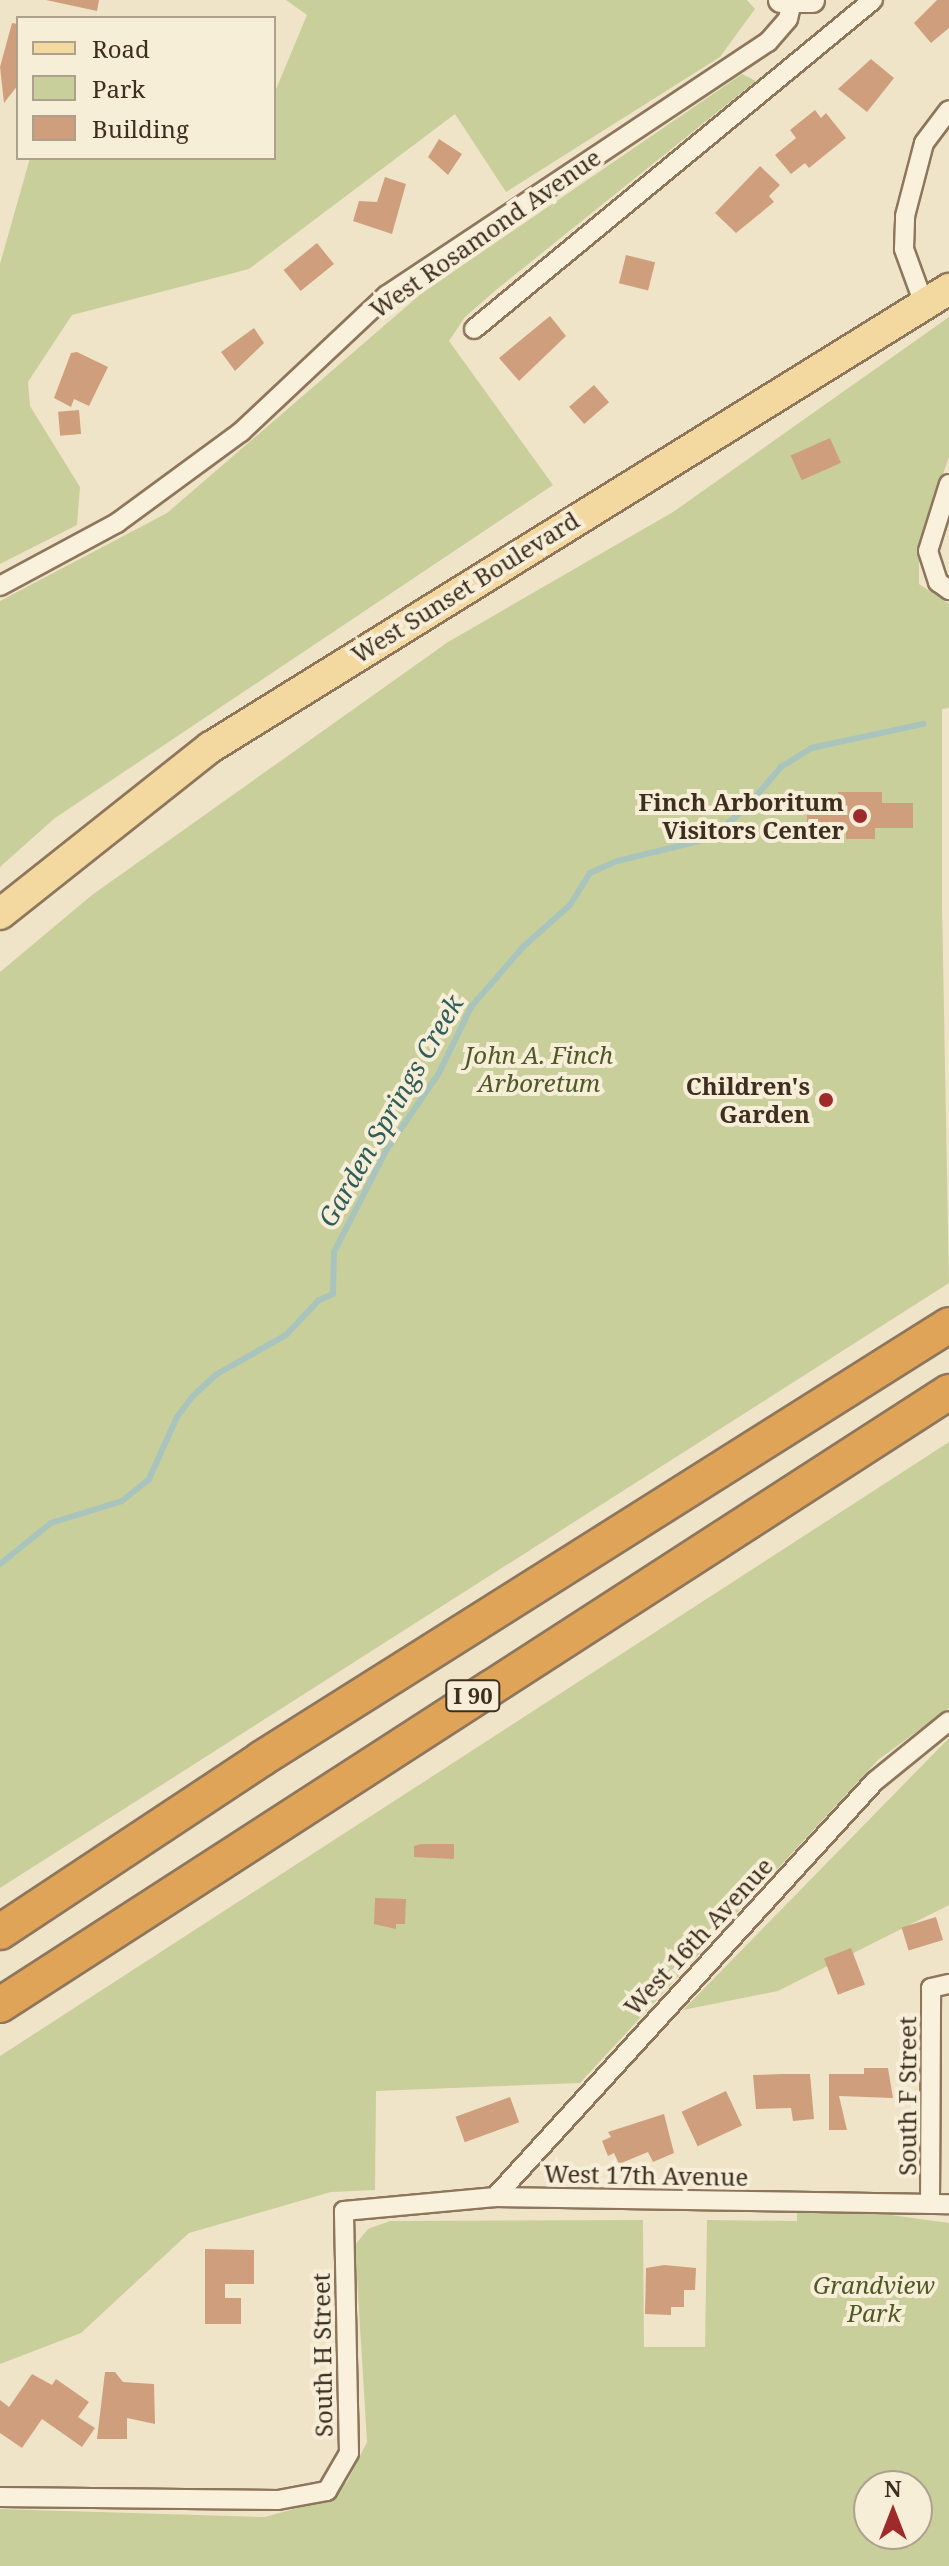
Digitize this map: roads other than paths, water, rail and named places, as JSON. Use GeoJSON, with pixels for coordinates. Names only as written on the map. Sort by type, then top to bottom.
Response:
{"type":"FeatureCollection","features":[{"type":"Feature","properties":{"kind":"highway","name":"I 90"},"geometry":{"type":"LineString","coordinates":[[0,1932],[261,1759],[949,1325]]}},
{"type":"Feature","properties":{"kind":"highway","name":"I 90"},"geometry":{"type":"LineString","coordinates":[[0,2005],[949,1392]]}},
{"type":"Feature","properties":{"kind":"main road","name":"West Sunset Boulevard"},"geometry":{"type":"LineString","coordinates":[[0,914],[211,747],[937,296]]}},
{"type":"Feature","properties":{"kind":"street"},"geometry":{"type":"LineString","coordinates":[[474,329],[873,0]]}},
{"type":"Feature","properties":{"kind":"street","name":"West Rosamond Avenue"},"geometry":{"type":"LineString","coordinates":[[0,586],[117,523],[241,432],[387,295],[768,42],[788,19],[795,1]]}},
{"type":"Feature","properties":{"kind":"street"},"geometry":{"type":"LineString","coordinates":[[937,296],[904,249],[905,216],[924,143],[949,110]]}},
{"type":"Feature","properties":{"kind":"street"},"geometry":{"type":"LineString","coordinates":[[949,484],[928,551],[938,582],[949,590]]}},
{"type":"Feature","properties":{"kind":"street","name":"West 16th Avenue"},"geometry":{"type":"LineString","coordinates":[[495,2197],[875,1781],[949,1721]]}},
{"type":"Feature","properties":{"kind":"street","name":"South F Street"},"geometry":{"type":"LineString","coordinates":[[940,1986],[940,2204]]}},
{"type":"Feature","properties":{"kind":"street","name":"West 17th Avenue"},"geometry":{"type":"LineString","coordinates":[[344,2211],[495,2197],[940,2204]]}},
{"type":"Feature","properties":{"kind":"street","name":"South H Street"},"geometry":{"type":"LineString","coordinates":[[0,2497],[278,2500],[327,2491],[349,2453],[344,2211]]}},
{"type":"Feature","properties":{"kind":"waterway","name":"Garden Springs Creek"},"geometry":{"type":"LineString","coordinates":[[0,1564],[51,1523],[122,1501],[149,1479],[177,1417],[192,1397],[217,1374],[286,1335],[319,1300],[333,1294],[334,1252],[387,1149],[439,1073],[471,1007],[523,947],[570,905],[590,873],[617,861],[708,839],[744,810],[781,767],[811,748],[923,724]]}},
{"type":"Feature","properties":{"kind":"place","name":"Finch Arboritum Visitors Center"},"geometry":{"type":"Point","coordinates":[860,816]}},
{"type":"Feature","properties":{"kind":"place","name":"Children's Garden"},"geometry":{"type":"Point","coordinates":[826,1100]}},
{"type":"Feature","properties":{"kind":"park label","name":"John A. Finch Arboretum"},"geometry":{"type":"Point","coordinates":[539,1069]}},
{"type":"Feature","properties":{"kind":"park label","name":"Grandview Park"},"geometry":{"type":"Point","coordinates":[874,2299]}}]}
